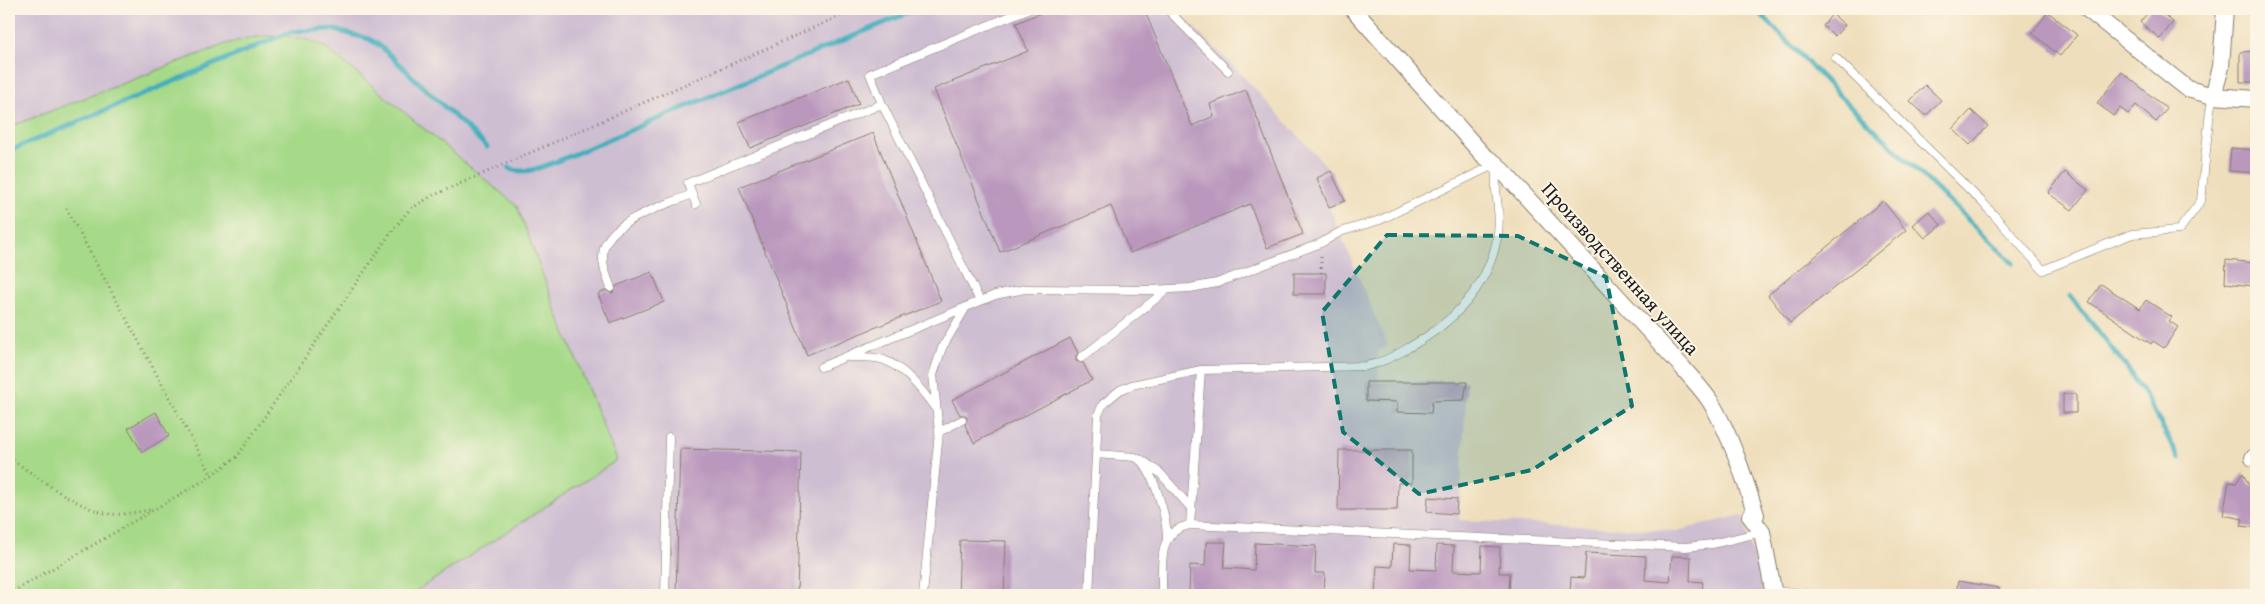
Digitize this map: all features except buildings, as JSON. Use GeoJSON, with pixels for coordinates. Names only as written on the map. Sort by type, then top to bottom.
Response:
{"type":"FeatureCollection","features":[{"type":"Feature","properties":{"kind":"street","name":"Производственная улица"},"geometry":{"type":"LineString","coordinates":[[1353,9],[1484,156],[1496,164],[1677,360],[1710,401],[1730,442],[1745,480],[1756,515],[1750,516],[1762,532],[1774,593]]}},
{"type":"Feature","properties":{"kind":"street"},"geometry":{"type":"LineString","coordinates":[[2087,9],[2188,89],[2214,96],[2256,99]]}},
{"type":"Feature","properties":{"kind":"street"},"geometry":{"type":"LineString","coordinates":[[2214,96],[2221,68],[2225,9]]}},
{"type":"Feature","properties":{"kind":"lane"},"geometry":{"type":"LineString","coordinates":[[980,301],[882,104],[870,74],[1028,9]]}},
{"type":"Feature","properties":{"kind":"lane"},"geometry":{"type":"LineString","coordinates":[[1167,9],[1228,71]]}},
{"type":"Feature","properties":{"kind":"lane"},"geometry":{"type":"LineString","coordinates":[[1836,58],[1984,204],[2043,270],[2132,234],[2179,230],[2201,201],[2210,110],[2214,96]]}},
{"type":"Feature","properties":{"kind":"lane"},"geometry":{"type":"LineString","coordinates":[[696,204],[688,183],[882,104]]}},
{"type":"Feature","properties":{"kind":"lane"},"geometry":{"type":"LineString","coordinates":[[821,368],[845,356],[1002,293],[1025,289],[1168,289],[1203,286],[1229,280],[1321,243],[1340,232],[1380,220],[1496,164],[1496,198],[1500,213],[1494,252],[1485,274],[1472,297],[1455,315],[1437,330],[1402,352],[1376,364],[1366,366],[1201,370],[1132,385],[1115,393],[1106,400],[1099,411],[1089,595]]}},
{"type":"Feature","properties":{"kind":"lane"},"geometry":{"type":"LineString","coordinates":[[611,288],[604,266],[603,254],[606,242],[613,232],[635,218],[692,194]]}},
{"type":"Feature","properties":{"kind":"lane"},"geometry":{"type":"LineString","coordinates":[[1080,358],[1168,289]]}},
{"type":"Feature","properties":{"kind":"lane"},"geometry":{"type":"LineString","coordinates":[[923,595],[939,432],[934,375],[937,361],[958,317],[966,307]]}},
{"type":"Feature","properties":{"kind":"lane"},"geometry":{"type":"LineString","coordinates":[[845,356],[871,357],[892,364],[917,386],[936,410]]}},
{"type":"Feature","properties":{"kind":"lane"},"geometry":{"type":"LineString","coordinates":[[1190,525],[1201,370]]}},
{"type":"Feature","properties":{"kind":"lane"},"geometry":{"type":"LineString","coordinates":[[939,432],[962,420]]}},
{"type":"Feature","properties":{"kind":"lane"},"geometry":{"type":"LineString","coordinates":[[665,595],[669,437]]}},
{"type":"Feature","properties":{"kind":"lane"},"geometry":{"type":"LineString","coordinates":[[1096,454],[1138,458],[1156,469],[1192,509]]}},
{"type":"Feature","properties":{"kind":"lane"},"geometry":{"type":"LineString","coordinates":[[1138,458],[1149,474],[1166,522],[1167,539],[1163,551],[1162,595]]}},
{"type":"Feature","properties":{"kind":"lane"},"geometry":{"type":"LineString","coordinates":[[1167,539],[1175,530],[1190,525],[1686,547],[1712,544],[1762,532]]}},
{"type":"Feature","properties":{"kind":"lane"},"geometry":{"type":"LineString","coordinates":[[1774,593],[1816,595]]}},
{"type":"Feature","properties":{"kind":"path"},"geometry":{"type":"LineString","coordinates":[[9,594],[212,476],[227,465],[243,449],[390,234],[415,206],[430,197],[856,9]]}},
{"type":"Feature","properties":{"kind":"path"},"geometry":{"type":"LineString","coordinates":[[66,208],[212,476]]}},
{"type":"Feature","properties":{"kind":"path"},"geometry":{"type":"LineString","coordinates":[[1321,243],[1321,273]]}},
{"type":"Feature","properties":{"kind":"path"},"geometry":{"type":"LineString","coordinates":[[9,458],[74,499],[100,511],[120,514],[153,510]]}},
{"type":"Feature","properties":{"kind":"highlighted area"},"geometry":{"type":"Polygon","coordinates":[[[1387,235],[1518,236],[1606,277],[1632,406],[1532,470],[1419,494],[1343,432],[1322,312],[1387,235]]]}},
{"type":"Feature","properties":{"kind":"shaded area"},"geometry":{"type":"Polygon","coordinates":[[[9,9],[1175,9],[1244,77],[1331,171],[1317,179],[1388,346],[1378,351],[1379,382],[1467,381],[1459,520],[1677,531],[1742,515],[1764,595],[410,595],[617,460],[554,305],[517,206],[328,49],[313,41],[248,38],[226,44],[9,127],[9,9]]]}},
{"type":"Feature","properties":{"kind":"green space"},"geometry":{"type":"Polygon","coordinates":[[[267,36],[299,38],[328,49],[517,206],[554,305],[617,460],[410,595],[9,595],[9,127],[226,44],[248,38],[267,36]]]}},
{"type":"Feature","properties":{"kind":"waterway"},"geometry":{"type":"LineString","coordinates":[[509,168],[522,171],[537,169],[917,9]]}},
{"type":"Feature","properties":{"kind":"waterway"},"geometry":{"type":"LineString","coordinates":[[1756,9],[1838,94],[2013,263]]}},
{"type":"Feature","properties":{"kind":"waterway"},"geometry":{"type":"LineString","coordinates":[[9,151],[290,32],[331,29],[369,39],[379,45],[487,147]]}},
{"type":"Feature","properties":{"kind":"waterway"},"geometry":{"type":"LineString","coordinates":[[2070,296],[2125,365],[2148,400],[2179,458]]}}]}
